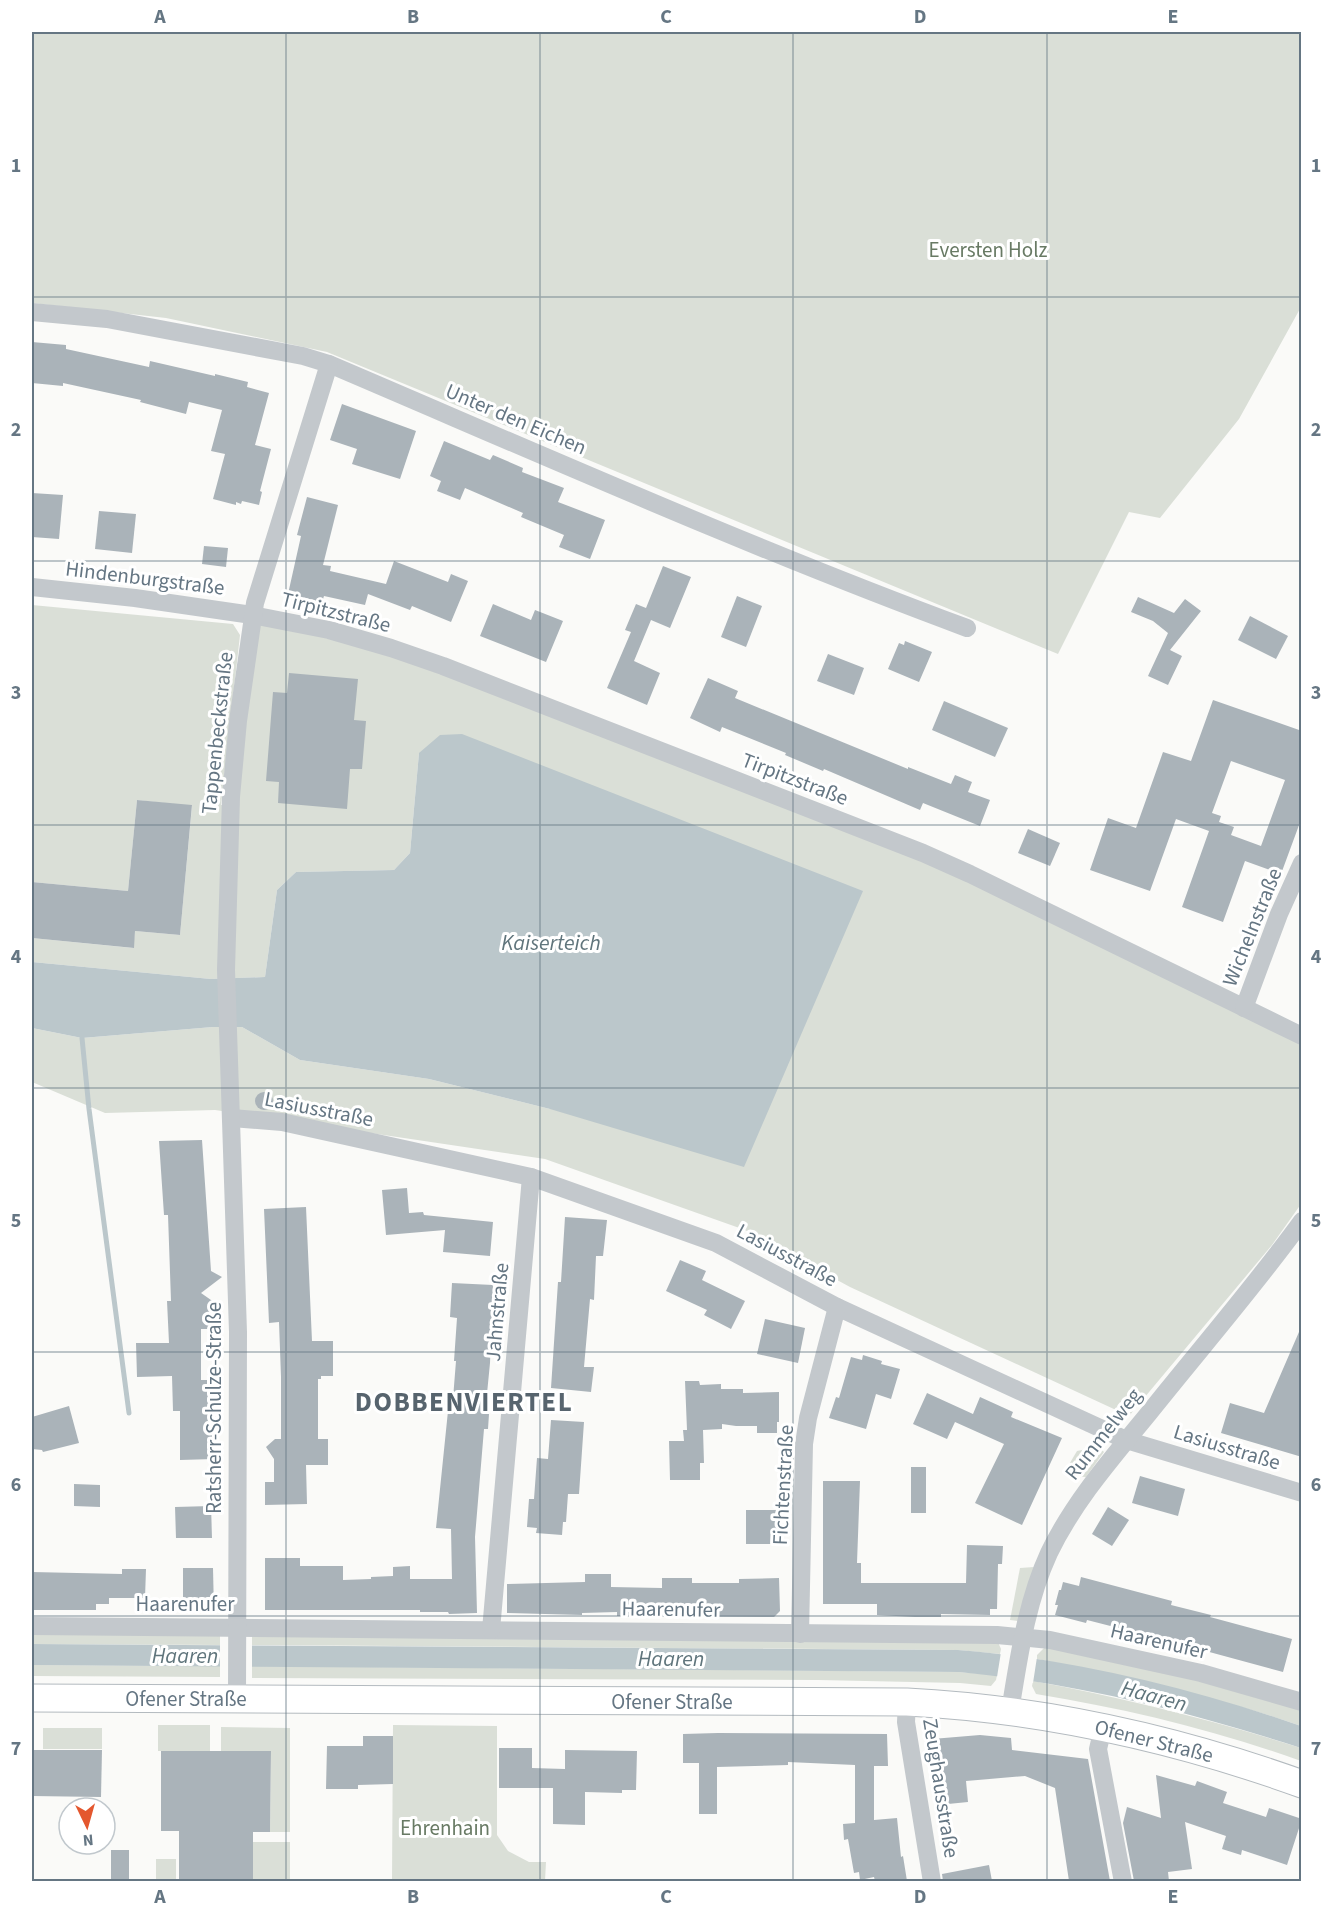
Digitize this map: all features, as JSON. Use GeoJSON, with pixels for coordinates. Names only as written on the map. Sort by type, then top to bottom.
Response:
{"type":"FeatureCollection","features":[{"type":"Feature","properties":{"kind":"main road","name":"Ofener Straße"},"geometry":{"type":"LineString","coordinates":[[32,1698],[907,1702],[1010,1711],[1103,1728],[1200,1751],[1302,1784]]}},
{"type":"Feature","properties":{"kind":"street","name":"Unter den Eichen"},"geometry":{"type":"LineString","coordinates":[[32,312],[107,319],[303,356],[329,364],[731,535],[967,628]]}},
{"type":"Feature","properties":{"kind":"street","name":"Tappenbeckstraße"},"geometry":{"type":"LineString","coordinates":[[232,1118],[226,970],[231,797],[238,721],[252,615],[329,364]]}},
{"type":"Feature","properties":{"kind":"street","name":"Hindenburgstraße"},"geometry":{"type":"LineString","coordinates":[[32,588],[135,598],[252,615]]}},
{"type":"Feature","properties":{"kind":"street","name":"Tirpitzstraße"},"geometry":{"type":"LineString","coordinates":[[252,615],[329,630],[443,666],[923,853],[1302,1036]]}},
{"type":"Feature","properties":{"kind":"street","name":"Wichelnstraße"},"geometry":{"type":"LineString","coordinates":[[1244,1008],[1279,914],[1302,863]]}},
{"type":"Feature","properties":{"kind":"street","name":"Lasiusstraße"},"geometry":{"type":"LineString","coordinates":[[232,1118],[282,1122],[531,1177],[716,1243],[837,1307],[1126,1440],[1302,1493]]}},
{"type":"Feature","properties":{"kind":"street","name":"Ratsherr-Schulze-Straße"},"geometry":{"type":"LineString","coordinates":[[232,1118],[238,1332],[237,1699]]}},
{"type":"Feature","properties":{"kind":"street","name":"Jahnstraße"},"geometry":{"type":"LineString","coordinates":[[491,1630],[531,1177]]}},
{"type":"Feature","properties":{"kind":"street","name":"Rummelweg"},"geometry":{"type":"LineString","coordinates":[[1010,1711],[1021,1646],[1036,1589],[1053,1546],[1080,1501],[1126,1440],[1275,1258],[1302,1221]]}},
{"type":"Feature","properties":{"kind":"street","name":"Fichtenstraße"},"geometry":{"type":"LineString","coordinates":[[800,1634],[804,1444],[808,1418],[837,1307]]}},
{"type":"Feature","properties":{"kind":"street","name":"Haarenufer"},"geometry":{"type":"LineString","coordinates":[[32,1626],[236,1635],[491,1630],[996,1635],[1021,1646],[1059,1642],[1201,1673],[1302,1702]]}},
{"type":"Feature","properties":{"kind":"street","name":"Zeughausstraße"},"geometry":{"type":"LineString","coordinates":[[907,1702],[906,1722],[932,1881]]}},
{"type":"Feature","properties":{"kind":"street"},"geometry":{"type":"LineString","coordinates":[[1103,1728],[1098,1749],[1123,1881]]}},
{"type":"Feature","properties":{"kind":"green space","name":"Eversten Holz"},"geometry":{"type":"Polygon","coordinates":[[[32,32],[1301,32],[1301,307],[1239,419],[1160,518],[1129,512],[1058,654],[327,352],[166,318],[32,303],[32,32]]]}},
{"type":"Feature","properties":{"kind":"green space"},"geometry":{"type":"Polygon","coordinates":[[[32,605],[233,624],[240,635],[221,805],[230,805],[252,615],[329,630],[923,853],[1301,1043],[1301,1204],[1272,1245],[1129,1416],[850,1287],[745,1230],[545,1159],[215,1110],[105,1113],[32,1082],[32,1028],[82,1038],[213,1027],[242,1027],[300,1060],[429,1079],[550,1109],[419,753],[410,853],[394,870],[296,872],[277,890],[265,977],[211,979],[32,962],[32,938],[133,948],[135,931],[180,935],[192,806],[137,800],[128,891],[32,882],[32,605]]]}},
{"type":"Feature","properties":{"kind":"green space"},"geometry":{"type":"Polygon","coordinates":[[[1091,1448],[1101,1449],[1104,1452],[1086,1477],[1069,1476],[1064,1473],[1077,1451],[1091,1448]]]}},
{"type":"Feature","properties":{"kind":"green space"},"geometry":{"type":"Polygon","coordinates":[[[1034,1567],[1018,1621],[1010,1620],[1020,1568],[1034,1567]]]}},
{"type":"Feature","properties":{"kind":"green space"},"geometry":{"type":"Polygon","coordinates":[[[32,1631],[220,1633],[220,1645],[32,1644],[32,1631]]]}},
{"type":"Feature","properties":{"kind":"green space"},"geometry":{"type":"Polygon","coordinates":[[[252,1633],[997,1640],[1001,1649],[1000,1654],[958,1650],[252,1645],[252,1633]]]}},
{"type":"Feature","properties":{"kind":"green space"},"geometry":{"type":"Polygon","coordinates":[[[1047,1645],[1175,1673],[1301,1709],[1301,1726],[1203,1696],[1037,1659],[1037,1655],[1047,1645]]]}},
{"type":"Feature","properties":{"kind":"green space"},"geometry":{"type":"Polygon","coordinates":[[[32,1665],[220,1666],[220,1677],[32,1676],[32,1665]]]}},
{"type":"Feature","properties":{"kind":"green space"},"geometry":{"type":"Polygon","coordinates":[[[252,1666],[959,1672],[997,1675],[991,1686],[960,1683],[818,1680],[252,1678],[252,1666]]]}},
{"type":"Feature","properties":{"kind":"green space"},"geometry":{"type":"Polygon","coordinates":[[[1033,1681],[1168,1710],[1235,1728],[1301,1748],[1301,1761],[1170,1722],[1104,1706],[1036,1694],[1032,1686],[1033,1681]]]}},
{"type":"Feature","properties":{"kind":"green space"},"geometry":{"type":"Polygon","coordinates":[[[158,1725],[210,1725],[210,1751],[158,1751],[158,1725]]]}},
{"type":"Feature","properties":{"kind":"green space","name":"Ehrenhain"},"geometry":{"type":"Polygon","coordinates":[[[393,1725],[497,1726],[497,1835],[508,1851],[529,1862],[546,1862],[545,1881],[392,1882],[393,1725]]]}},
{"type":"Feature","properties":{"kind":"green space"},"geometry":{"type":"Polygon","coordinates":[[[221,1727],[290,1728],[290,1832],[270,1832],[271,1752],[221,1751],[221,1727]]]}},
{"type":"Feature","properties":{"kind":"green space"},"geometry":{"type":"Polygon","coordinates":[[[43,1728],[102,1728],[102,1749],[43,1749],[43,1728]]]}},
{"type":"Feature","properties":{"kind":"green space"},"geometry":{"type":"Polygon","coordinates":[[[253,1842],[290,1842],[290,1881],[253,1882],[253,1842]]]}},
{"type":"Feature","properties":{"kind":"green space"},"geometry":{"type":"Polygon","coordinates":[[[156,1859],[176,1859],[176,1881],[156,1881],[156,1859]]]}},
{"type":"Feature","properties":{"kind":"water","name":"Kaiserteich"},"geometry":{"type":"Polygon","coordinates":[[[462,734],[863,891],[744,1167],[550,1109],[429,1079],[300,1060],[242,1027],[213,1027],[82,1038],[32,1028],[32,962],[211,979],[265,977],[277,890],[296,872],[394,870],[410,853],[419,753],[440,735],[462,734]]]}},
{"type":"Feature","properties":{"kind":"water","name":"Haaren"},"geometry":{"type":"Polygon","coordinates":[[[32,1644],[958,1650],[1002,1654],[1088,1668],[1217,1699],[1301,1726],[1301,1748],[1217,1722],[1089,1691],[959,1672],[32,1665],[32,1644]]]}},
{"type":"Feature","properties":{"kind":"pier"},"geometry":{"type":"Polygon","coordinates":[[[220,1643],[252,1643],[252,1668],[220,1668],[220,1643]]]}},
{"type":"Feature","properties":{"kind":"pier"},"geometry":{"type":"Polygon","coordinates":[[[1001,1652],[1037,1657],[1033,1683],[997,1677],[1001,1652]]]}},
{"type":"Feature","properties":{"kind":"building"},"geometry":{"type":"Polygon","coordinates":[[[32,342],[66,345],[66,349],[149,367],[150,361],[215,376],[215,374],[248,382],[247,387],[269,393],[255,445],[271,449],[260,491],[262,492],[259,505],[242,501],[241,504],[236,502],[236,505],[213,499],[225,454],[211,451],[222,410],[189,402],[186,414],[140,402],[141,400],[63,383],[63,386],[32,383],[32,342]]]}},
{"type":"Feature","properties":{"kind":"building"},"geometry":{"type":"Polygon","coordinates":[[[342,404],[416,431],[400,479],[352,464],[357,449],[330,440],[342,404]]]}},
{"type":"Feature","properties":{"kind":"building"},"geometry":{"type":"Polygon","coordinates":[[[444,441],[490,460],[493,455],[523,468],[522,472],[564,488],[558,502],[605,520],[590,559],[559,547],[564,535],[521,517],[523,513],[465,488],[460,500],[437,491],[441,481],[430,476],[444,441]]]}},
{"type":"Feature","properties":{"kind":"building"},"geometry":{"type":"Polygon","coordinates":[[[32,493],[63,495],[59,539],[32,537],[32,493]]]}},
{"type":"Feature","properties":{"kind":"building"},"geometry":{"type":"Polygon","coordinates":[[[307,497],[338,505],[323,565],[331,566],[330,571],[386,584],[394,561],[448,582],[451,574],[468,581],[451,622],[412,606],[410,610],[368,594],[365,605],[324,596],[322,602],[288,594],[301,536],[297,535],[307,497]]]}},
{"type":"Feature","properties":{"kind":"building"},"geometry":{"type":"Polygon","coordinates":[[[99,511],[136,514],[132,553],[95,549],[99,511]]]}},
{"type":"Feature","properties":{"kind":"building"},"geometry":{"type":"Polygon","coordinates":[[[204,546],[228,548],[226,567],[202,564],[204,546]]]}},
{"type":"Feature","properties":{"kind":"building"},"geometry":{"type":"Polygon","coordinates":[[[663,566],[691,577],[670,628],[651,620],[634,661],[660,673],[647,705],[607,688],[631,632],[625,630],[636,604],[646,608],[663,566]]]}},
{"type":"Feature","properties":{"kind":"building"},"geometry":{"type":"Polygon","coordinates":[[[737,596],[762,606],[746,647],[721,637],[737,596]]]}},
{"type":"Feature","properties":{"kind":"building"},"geometry":{"type":"Polygon","coordinates":[[[1138,597],[1174,613],[1185,599],[1201,611],[1170,650],[1182,656],[1168,685],[1148,676],[1168,633],[1153,621],[1131,612],[1138,597]]]}},
{"type":"Feature","properties":{"kind":"building"},"geometry":{"type":"Polygon","coordinates":[[[493,604],[531,620],[535,610],[563,621],[546,662],[480,636],[493,604]]]}},
{"type":"Feature","properties":{"kind":"building"},"geometry":{"type":"Polygon","coordinates":[[[1250,616],[1288,636],[1276,659],[1238,640],[1250,616]]]}},
{"type":"Feature","properties":{"kind":"building"},"geometry":{"type":"Polygon","coordinates":[[[905,641],[932,652],[919,682],[888,669],[899,643],[904,645],[905,641]]]}},
{"type":"Feature","properties":{"kind":"building"},"geometry":{"type":"Polygon","coordinates":[[[828,654],[864,668],[854,695],[817,681],[828,654]]]}},
{"type":"Feature","properties":{"kind":"building"},"geometry":{"type":"Polygon","coordinates":[[[289,673],[358,679],[354,720],[366,721],[362,769],[350,769],[347,809],[278,803],[279,782],[266,781],[273,692],[287,693],[289,673]]]}},
{"type":"Feature","properties":{"kind":"building"},"geometry":{"type":"Polygon","coordinates":[[[708,678],[738,691],[735,698],[908,769],[908,767],[951,784],[955,775],[972,782],[968,792],[990,800],[980,826],[923,803],[920,810],[722,727],[720,732],[690,718],[708,678]]]}},
{"type":"Feature","properties":{"kind":"building"},"geometry":{"type":"Polygon","coordinates":[[[1213,700],[1302,731],[1302,817],[1281,874],[1245,861],[1223,922],[1182,907],[1209,831],[1176,819],[1150,891],[1090,870],[1108,818],[1136,828],[1163,752],[1191,761],[1213,700]],[[1231,761],[1212,813],[1221,816],[1219,822],[1234,827],[1231,835],[1261,846],[1285,780],[1231,761]]]}},
{"type":"Feature","properties":{"kind":"building"},"geometry":{"type":"Polygon","coordinates":[[[944,701],[1008,728],[995,757],[932,730],[944,701]]]}},
{"type":"Feature","properties":{"kind":"building"},"geometry":{"type":"Polygon","coordinates":[[[137,800],[192,805],[180,935],[135,931],[134,948],[32,938],[32,882],[128,891],[137,800]]]}},
{"type":"Feature","properties":{"kind":"building"},"geometry":{"type":"Polygon","coordinates":[[[1028,829],[1060,843],[1050,866],[1018,853],[1028,829]]]}},
{"type":"Feature","properties":{"kind":"building"},"geometry":{"type":"Polygon","coordinates":[[[264,1092],[270,1095],[273,1101],[270,1107],[264,1110],[258,1107],[255,1101],[258,1095],[264,1092]]]}},
{"type":"Feature","properties":{"kind":"building"},"geometry":{"type":"Polygon","coordinates":[[[202,1140],[211,1271],[222,1277],[201,1293],[221,1307],[211,1313],[211,1329],[201,1329],[201,1380],[212,1380],[214,1459],[180,1460],[180,1411],[173,1411],[172,1376],[137,1377],[136,1343],[169,1343],[167,1301],[171,1301],[168,1215],[164,1215],[159,1141],[202,1140]]]}},
{"type":"Feature","properties":{"kind":"building"},"geometry":{"type":"Polygon","coordinates":[[[407,1188],[409,1213],[423,1212],[424,1215],[493,1222],[490,1256],[443,1252],[445,1230],[386,1235],[382,1190],[407,1188]]]}},
{"type":"Feature","properties":{"kind":"building"},"geometry":{"type":"Polygon","coordinates":[[[306,1207],[312,1341],[333,1341],[333,1376],[321,1376],[321,1379],[318,1379],[318,1439],[328,1439],[328,1465],[306,1465],[307,1504],[265,1505],[265,1482],[274,1482],[274,1459],[266,1447],[275,1439],[281,1439],[281,1377],[279,1322],[269,1323],[264,1209],[306,1207]]]}},
{"type":"Feature","properties":{"kind":"building"},"geometry":{"type":"Polygon","coordinates":[[[565,1217],[607,1220],[603,1256],[596,1256],[594,1300],[590,1299],[584,1367],[594,1367],[591,1392],[551,1388],[565,1217]]]}},
{"type":"Feature","properties":{"kind":"building"},"geometry":{"type":"Polygon","coordinates":[[[680,1260],[706,1271],[702,1280],[745,1301],[731,1329],[704,1315],[707,1310],[666,1291],[680,1260]]]}},
{"type":"Feature","properties":{"kind":"building"},"geometry":{"type":"Polygon","coordinates":[[[452,1283],[493,1285],[490,1363],[485,1414],[489,1414],[488,1429],[484,1429],[475,1537],[477,1613],[449,1614],[448,1612],[420,1612],[420,1610],[265,1610],[265,1558],[300,1558],[300,1566],[343,1566],[343,1580],[393,1576],[393,1567],[410,1566],[410,1579],[452,1579],[451,1529],[436,1528],[448,1411],[452,1411],[456,1361],[454,1361],[457,1318],[450,1317],[452,1283]]]}},
{"type":"Feature","properties":{"kind":"building"},"geometry":{"type":"Polygon","coordinates":[[[765,1319],[805,1328],[798,1363],[757,1354],[765,1319]]]}},
{"type":"Feature","properties":{"kind":"building"},"geometry":{"type":"Polygon","coordinates":[[[1302,1325],[1302,1457],[1221,1433],[1230,1403],[1264,1413],[1302,1325]]]}},
{"type":"Feature","properties":{"kind":"building"},"geometry":{"type":"Polygon","coordinates":[[[863,1355],[882,1361],[881,1364],[900,1369],[891,1399],[876,1394],[866,1429],[829,1418],[836,1397],[839,1398],[851,1357],[862,1360],[863,1355]]]}},
{"type":"Feature","properties":{"kind":"building"},"geometry":{"type":"Polygon","coordinates":[[[685,1381],[699,1381],[700,1385],[721,1384],[721,1389],[743,1389],[743,1393],[779,1392],[777,1433],[757,1433],[757,1426],[722,1424],[722,1429],[703,1430],[704,1463],[700,1463],[700,1480],[670,1480],[669,1441],[684,1441],[683,1430],[687,1430],[685,1381]]]}},
{"type":"Feature","properties":{"kind":"building"},"geometry":{"type":"Polygon","coordinates":[[[927,1393],[973,1414],[980,1397],[1013,1412],[1011,1417],[1062,1438],[1022,1525],[975,1503],[1004,1444],[955,1422],[947,1439],[913,1424],[927,1393]]]}},
{"type":"Feature","properties":{"kind":"building"},"geometry":{"type":"Polygon","coordinates":[[[69,1406],[79,1443],[43,1452],[32,1449],[32,1417],[69,1406]]]}},
{"type":"Feature","properties":{"kind":"building"},"geometry":{"type":"Polygon","coordinates":[[[551,1420],[584,1422],[579,1494],[568,1494],[566,1522],[563,1522],[562,1535],[536,1533],[537,1528],[527,1527],[529,1499],[534,1499],[537,1458],[548,1459],[551,1420]]]}},
{"type":"Feature","properties":{"kind":"building"},"geometry":{"type":"Polygon","coordinates":[[[911,1467],[926,1467],[926,1513],[911,1513],[911,1467]]]}},
{"type":"Feature","properties":{"kind":"building"},"geometry":{"type":"Polygon","coordinates":[[[1140,1476],[1185,1489],[1178,1516],[1132,1503],[1140,1476]]]}},
{"type":"Feature","properties":{"kind":"building"},"geometry":{"type":"Polygon","coordinates":[[[823,1481],[860,1481],[857,1563],[861,1563],[861,1583],[966,1583],[967,1545],[1003,1546],[1002,1564],[998,1564],[997,1609],[990,1609],[990,1615],[941,1614],[941,1617],[915,1617],[877,1615],[877,1604],[823,1604],[823,1481]]]}},
{"type":"Feature","properties":{"kind":"building"},"geometry":{"type":"Polygon","coordinates":[[[74,1484],[100,1485],[100,1507],[74,1506],[74,1484]]]}},
{"type":"Feature","properties":{"kind":"building"},"geometry":{"type":"Polygon","coordinates":[[[211,1506],[212,1538],[176,1538],[175,1507],[211,1506]]]}},
{"type":"Feature","properties":{"kind":"building"},"geometry":{"type":"Polygon","coordinates":[[[1108,1507],[1129,1520],[1112,1546],[1092,1534],[1108,1507]]]}},
{"type":"Feature","properties":{"kind":"building"},"geometry":{"type":"Polygon","coordinates":[[[746,1510],[778,1510],[778,1544],[746,1544],[746,1510]]]}},
{"type":"Feature","properties":{"kind":"building"},"geometry":{"type":"Polygon","coordinates":[[[183,1568],[213,1568],[214,1612],[183,1612],[183,1568]]]}},
{"type":"Feature","properties":{"kind":"building"},"geometry":{"type":"Polygon","coordinates":[[[122,1569],[146,1569],[145,1598],[109,1598],[109,1604],[96,1604],[96,1610],[32,1610],[32,1572],[122,1574],[122,1569]]]}},
{"type":"Feature","properties":{"kind":"building"},"geometry":{"type":"Polygon","coordinates":[[[585,1574],[611,1574],[611,1587],[662,1588],[662,1578],[692,1578],[692,1583],[739,1583],[739,1579],[779,1578],[780,1611],[774,1617],[617,1616],[617,1612],[582,1613],[582,1615],[507,1613],[507,1584],[585,1582],[585,1574]]]}},
{"type":"Feature","properties":{"kind":"building"},"geometry":{"type":"Polygon","coordinates":[[[1081,1577],[1172,1601],[1171,1605],[1292,1639],[1283,1672],[1202,1650],[1201,1654],[1176,1648],[1177,1643],[1087,1620],[1086,1623],[1055,1615],[1058,1605],[1055,1605],[1063,1582],[1079,1586],[1081,1577]]]}},
{"type":"Feature","properties":{"kind":"building"},"geometry":{"type":"Polygon","coordinates":[[[683,1734],[887,1734],[888,1766],[874,1766],[874,1820],[897,1818],[901,1857],[903,1856],[907,1881],[875,1881],[874,1877],[860,1880],[859,1872],[854,1873],[848,1839],[844,1840],[843,1824],[855,1823],[855,1765],[788,1762],[788,1765],[717,1767],[717,1814],[699,1814],[699,1763],[683,1763],[683,1734]]]}},
{"type":"Feature","properties":{"kind":"building"},"geometry":{"type":"Polygon","coordinates":[[[980,1735],[1011,1738],[1012,1750],[1088,1759],[1110,1881],[1069,1881],[1055,1788],[1025,1776],[966,1781],[968,1802],[938,1805],[932,1739],[980,1735]]]}},
{"type":"Feature","properties":{"kind":"building"},"geometry":{"type":"Polygon","coordinates":[[[363,1736],[393,1736],[393,1784],[358,1785],[358,1789],[326,1789],[327,1746],[363,1746],[363,1736]]]}},
{"type":"Feature","properties":{"kind":"building"},"geometry":{"type":"Polygon","coordinates":[[[499,1748],[532,1748],[532,1768],[565,1769],[565,1750],[637,1751],[636,1790],[622,1790],[622,1793],[585,1792],[585,1825],[553,1824],[553,1788],[499,1788],[499,1748]]]}},
{"type":"Feature","properties":{"kind":"building"},"geometry":{"type":"Polygon","coordinates":[[[32,1750],[102,1750],[101,1796],[32,1796],[32,1750]]]}},
{"type":"Feature","properties":{"kind":"building"},"geometry":{"type":"Polygon","coordinates":[[[161,1751],[271,1751],[270,1832],[253,1832],[253,1881],[179,1881],[179,1831],[161,1831],[161,1751]]]}},
{"type":"Feature","properties":{"kind":"building"},"geometry":{"type":"Polygon","coordinates":[[[1156,1775],[1195,1786],[1197,1781],[1227,1792],[1223,1803],[1266,1817],[1269,1808],[1302,1819],[1287,1865],[1242,1850],[1241,1855],[1222,1849],[1226,1836],[1185,1822],[1192,1869],[1168,1872],[1169,1881],[1134,1881],[1123,1823],[1127,1807],[1161,1818],[1156,1775]]]}},
{"type":"Feature","properties":{"kind":"building"},"geometry":{"type":"Polygon","coordinates":[[[117,1850],[129,1850],[129,1881],[111,1881],[111,1856],[117,1856],[117,1850]]]}},
{"type":"Feature","properties":{"kind":"building"},"geometry":{"type":"Polygon","coordinates":[[[989,1865],[992,1881],[943,1881],[942,1874],[989,1865]]]}},
{"type":"Feature","properties":{"kind":"waterway"},"geometry":{"type":"LineString","coordinates":[[82,1038],[89,1109],[129,1413]]}},
{"type":"Feature","properties":{"kind":"district","name":"DOBBENVIERTEL"},"geometry":{"type":"Point","coordinates":[464,1402]}}]}
